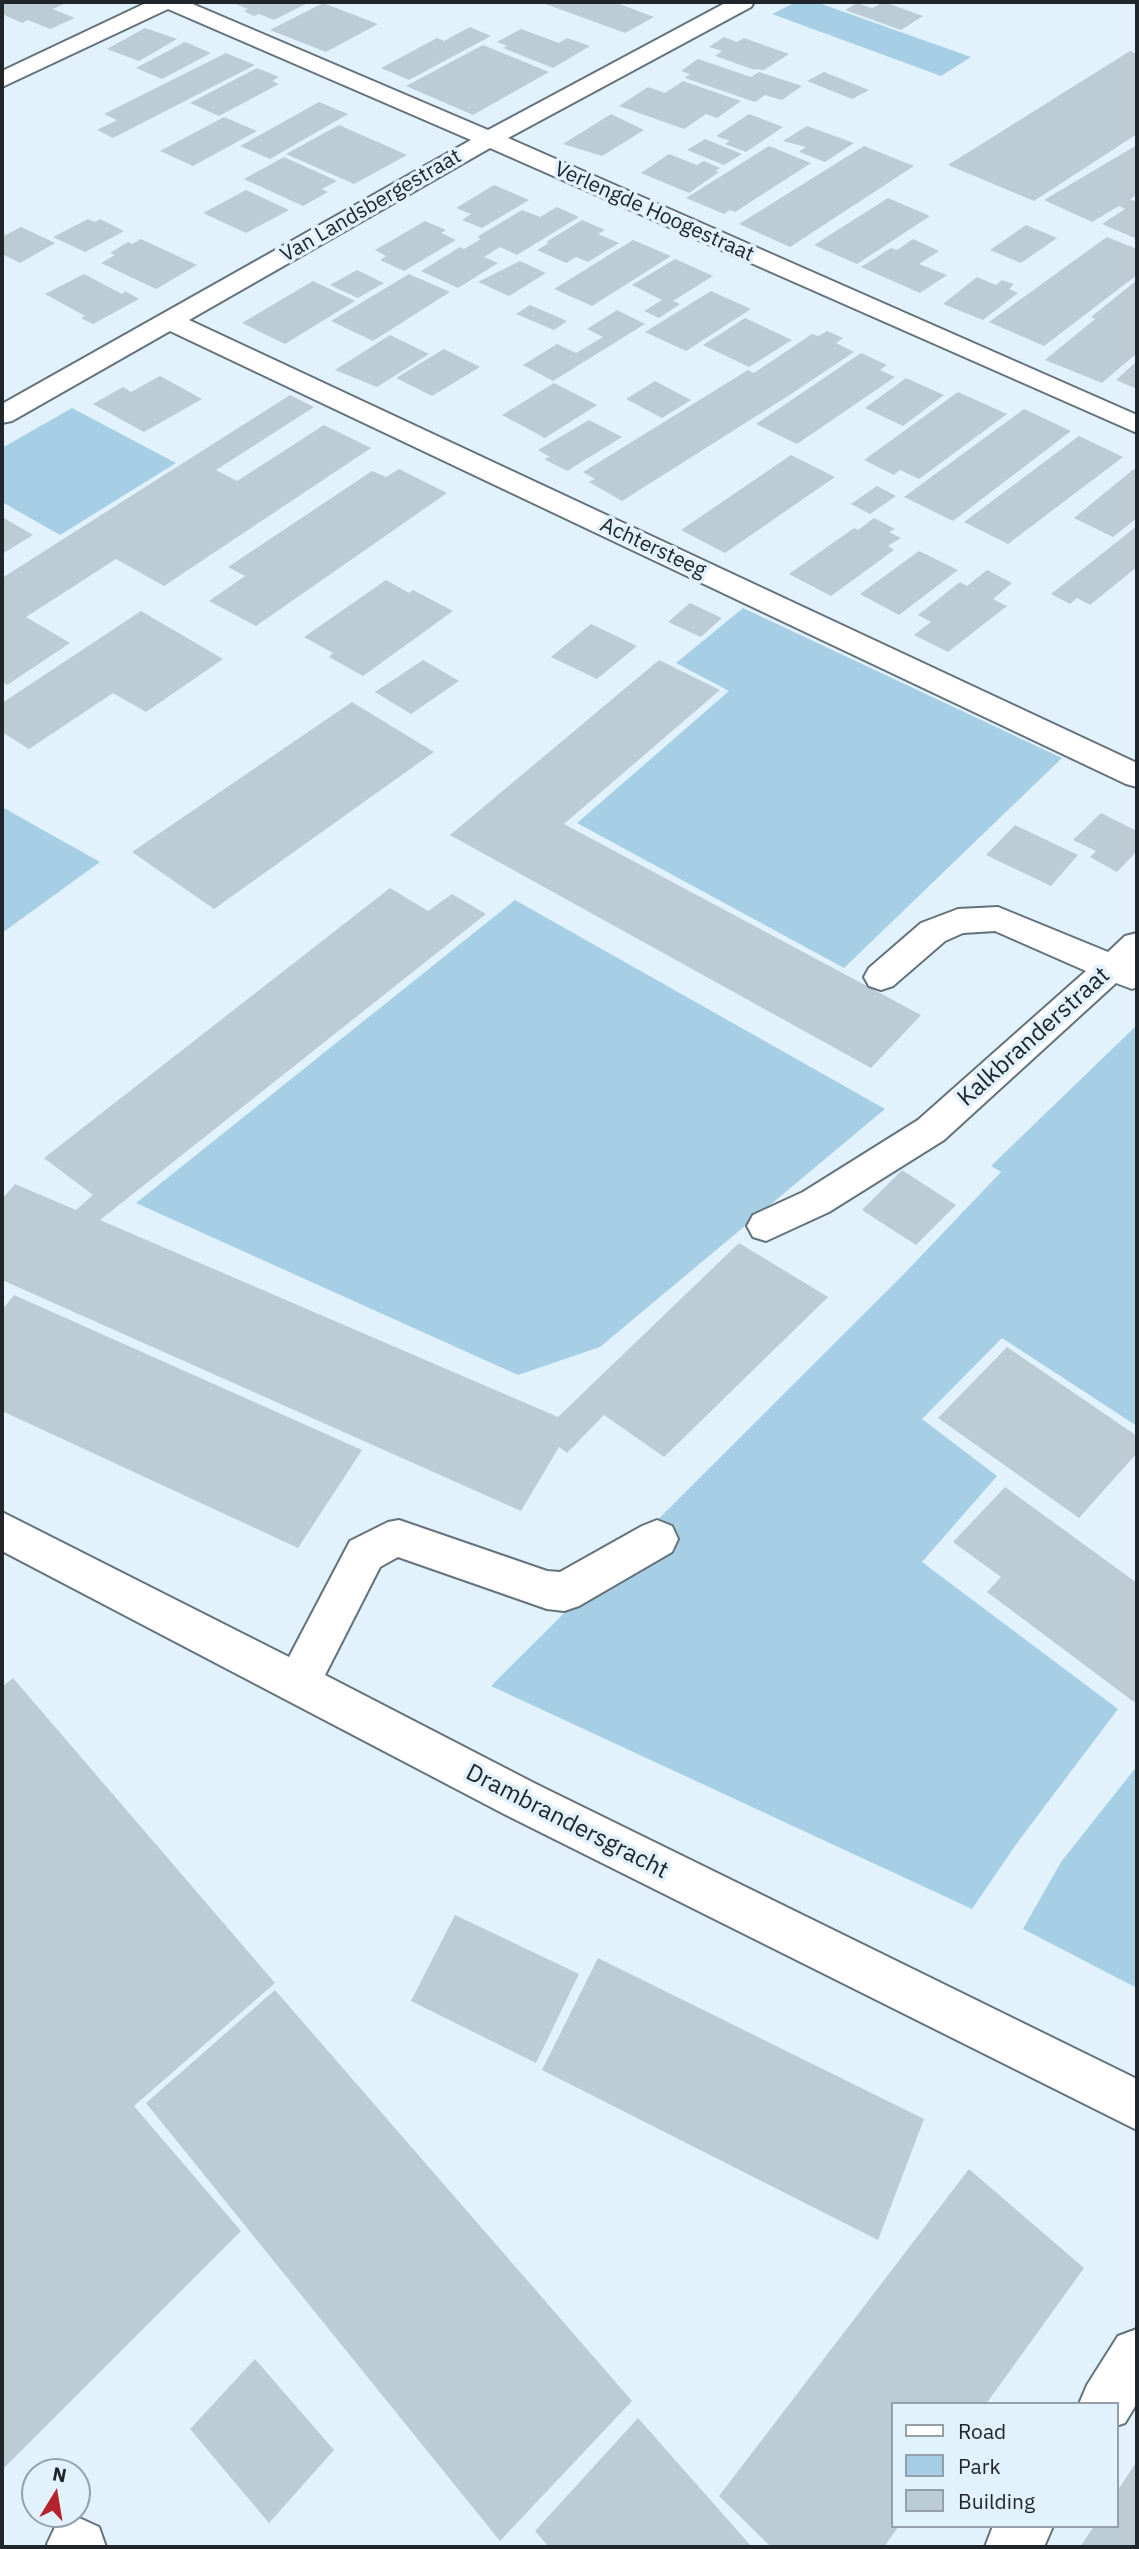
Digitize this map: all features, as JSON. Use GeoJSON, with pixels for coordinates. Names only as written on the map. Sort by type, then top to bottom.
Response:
{"type":"FeatureCollection","features":[{"type":"Feature","properties":{"kind":"street"},"geometry":{"type":"LineString","coordinates":[[2,80],[167,2]]}},
{"type":"Feature","properties":{"kind":"street","name":"Verlengde Hoogestraat"},"geometry":{"type":"LineString","coordinates":[[167,2],[489,139],[1137,425]]}},
{"type":"Feature","properties":{"kind":"street","name":"Van Landsbergestraat"},"geometry":{"type":"LineString","coordinates":[[2,415],[489,139],[743,2]]}},
{"type":"Feature","properties":{"kind":"street","name":"Achtersteeg"},"geometry":{"type":"LineString","coordinates":[[170,321],[1137,776]]}},
{"type":"Feature","properties":{"kind":"street"},"geometry":{"type":"LineString","coordinates":[[881,977],[933,932],[958,921],[998,919],[1129,963]]}},
{"type":"Feature","properties":{"kind":"street","name":"Kalkbranderstraat"},"geometry":{"type":"LineString","coordinates":[[766,1226],[816,1202],[931,1130],[1129,963]]}},
{"type":"Feature","properties":{"kind":"street","name":"Drambrandersgracht"},"geometry":{"type":"LineString","coordinates":[[2,1530],[520,1799],[1137,2105]]}},
{"type":"Feature","properties":{"kind":"street"},"geometry":{"type":"LineString","coordinates":[[297,1685],[365,1554],[388,1541],[400,1538],[547,1590],[564,1592],[657,1539]]}},
{"type":"Feature","properties":{"kind":"street"},"geometry":{"type":"LineString","coordinates":[[1107,2402],[1137,2355]]}},
{"type":"Feature","properties":{"kind":"street"},"geometry":{"type":"LineString","coordinates":[[1013,2547],[1025,2528]]}},
{"type":"Feature","properties":{"kind":"green space"},"geometry":{"type":"Polygon","coordinates":[[[796,2],[816,2],[971,57],[941,76],[772,14],[796,2]]]}},
{"type":"Feature","properties":{"kind":"green space"},"geometry":{"type":"Polygon","coordinates":[[[72,408],[176,463],[60,535],[2,502],[2,448],[72,408]]]}},
{"type":"Feature","properties":{"kind":"green space"},"geometry":{"type":"Polygon","coordinates":[[[743,608],[1062,758],[844,968],[577,823],[729,691],[676,663],[743,608]]]}},
{"type":"Feature","properties":{"kind":"green space"},"geometry":{"type":"Polygon","coordinates":[[[2,807],[100,862],[2,933],[2,807]]]}},
{"type":"Feature","properties":{"kind":"green space"},"geometry":{"type":"Polygon","coordinates":[[[515,900],[885,1109],[600,1347],[518,1375],[136,1203],[515,900]]]}},
{"type":"Feature","properties":{"kind":"green space"},"geometry":{"type":"Polygon","coordinates":[[[1137,1025],[1137,1426],[1002,1338],[922,1419],[997,1476],[922,1562],[1118,1709],[1017,1843],[972,1909],[491,1686],[901,1277],[1001,1172],[991,1166],[1137,1025]]]}},
{"type":"Feature","properties":{"kind":"green space"},"geometry":{"type":"Polygon","coordinates":[[[1137,1766],[1137,1988],[1023,1929],[1061,1862],[1137,1766]]]}},
{"type":"Feature","properties":{"kind":"building"},"geometry":{"type":"Polygon","coordinates":[[[68,2],[53,9],[75,18],[50,29],[28,20],[22,23],[2,14],[2,3],[68,2]]]}},
{"type":"Feature","properties":{"kind":"building"},"geometry":{"type":"Polygon","coordinates":[[[230,2],[310,2],[274,20],[259,14],[254,16],[244,11],[248,9],[230,2]]]}},
{"type":"Feature","properties":{"kind":"building"},"geometry":{"type":"Polygon","coordinates":[[[540,2],[614,2],[654,17],[625,33],[540,2]]]}},
{"type":"Feature","properties":{"kind":"building"},"geometry":{"type":"Polygon","coordinates":[[[884,2],[923,16],[901,30],[845,10],[857,3],[872,8],[884,2]]]}},
{"type":"Feature","properties":{"kind":"building"},"geometry":{"type":"Polygon","coordinates":[[[323,3],[378,24],[326,52],[270,30],[323,3]]]}},
{"type":"Feature","properties":{"kind":"building"},"geometry":{"type":"Polygon","coordinates":[[[470,27],[491,36],[409,80],[381,68],[437,38],[444,41],[470,27]]]}},
{"type":"Feature","properties":{"kind":"building"},"geometry":{"type":"Polygon","coordinates":[[[145,28],[177,39],[139,61],[107,49],[145,28]]]}},
{"type":"Feature","properties":{"kind":"building"},"geometry":{"type":"Polygon","coordinates":[[[521,29],[559,43],[567,38],[590,46],[553,68],[503,48],[507,46],[497,42],[521,29]]]}},
{"type":"Feature","properties":{"kind":"building"},"geometry":{"type":"Polygon","coordinates":[[[724,37],[737,42],[744,38],[789,54],[764,70],[752,69],[715,56],[722,51],[709,47],[724,37]]]}},
{"type":"Feature","properties":{"kind":"building"},"geometry":{"type":"Polygon","coordinates":[[[185,42],[211,53],[162,79],[136,68],[185,42]]]}},
{"type":"Feature","properties":{"kind":"building"},"geometry":{"type":"Polygon","coordinates":[[[483,45],[549,72],[473,115],[406,86],[483,45]]]}},
{"type":"Feature","properties":{"kind":"building"},"geometry":{"type":"Polygon","coordinates":[[[1130,51],[1137,54],[1137,134],[1034,201],[948,165],[1130,51]]]}},
{"type":"Feature","properties":{"kind":"building"},"geometry":{"type":"Polygon","coordinates":[[[226,53],[255,65],[113,138],[97,130],[117,120],[104,114],[226,53]]]}},
{"type":"Feature","properties":{"kind":"building"},"geometry":{"type":"Polygon","coordinates":[[[698,59],[751,77],[759,72],[802,86],[782,100],[765,95],[755,102],[685,78],[690,74],[681,71],[698,59]]]}},
{"type":"Feature","properties":{"kind":"building"},"geometry":{"type":"Polygon","coordinates":[[[257,68],[279,77],[272,81],[279,84],[219,116],[190,103],[257,68]]]}},
{"type":"Feature","properties":{"kind":"building"},"geometry":{"type":"Polygon","coordinates":[[[824,72],[869,90],[852,99],[807,81],[824,72]]]}},
{"type":"Feature","properties":{"kind":"building"},"geometry":{"type":"Polygon","coordinates":[[[683,81],[741,101],[717,118],[706,114],[684,129],[619,106],[648,87],[665,93],[683,81]]]}},
{"type":"Feature","properties":{"kind":"building"},"geometry":{"type":"Polygon","coordinates":[[[319,102],[348,114],[270,159],[240,146],[319,102]]]}},
{"type":"Feature","properties":{"kind":"building"},"geometry":{"type":"Polygon","coordinates":[[[611,114],[644,130],[602,156],[563,144],[611,114]]]}},
{"type":"Feature","properties":{"kind":"building"},"geometry":{"type":"Polygon","coordinates":[[[749,114],[783,127],[746,152],[725,144],[730,141],[716,136],[749,114]]]}},
{"type":"Feature","properties":{"kind":"building"},"geometry":{"type":"Polygon","coordinates":[[[224,117],[257,131],[193,166],[160,151],[224,117]]]}},
{"type":"Feature","properties":{"kind":"building"},"geometry":{"type":"Polygon","coordinates":[[[339,125],[407,155],[354,184],[286,154],[339,125]]]}},
{"type":"Feature","properties":{"kind":"building"},"geometry":{"type":"Polygon","coordinates":[[[807,126],[854,143],[825,162],[799,152],[806,147],[783,141],[807,126]]]}},
{"type":"Feature","properties":{"kind":"building"},"geometry":{"type":"Polygon","coordinates":[[[705,139],[742,154],[724,165],[687,150],[705,139]]]}},
{"type":"Feature","properties":{"kind":"building"},"geometry":{"type":"Polygon","coordinates":[[[1137,145],[1137,195],[1130,199],[1137,202],[1137,239],[1102,224],[1125,209],[1119,206],[1092,222],[1044,200],[1137,145]]]}},
{"type":"Feature","properties":{"kind":"building"},"geometry":{"type":"Polygon","coordinates":[[[769,146],[811,163],[735,212],[730,210],[724,214],[686,198],[769,146]]]}},
{"type":"Feature","properties":{"kind":"building"},"geometry":{"type":"Polygon","coordinates":[[[864,146],[914,166],[790,247],[739,224],[864,146]]]}},
{"type":"Feature","properties":{"kind":"building"},"geometry":{"type":"Polygon","coordinates":[[[669,154],[697,165],[704,161],[720,168],[715,171],[719,172],[689,193],[641,173],[669,154]]]}},
{"type":"Feature","properties":{"kind":"building"},"geometry":{"type":"Polygon","coordinates":[[[284,157],[337,181],[322,189],[328,192],[303,206],[244,179],[284,157]]]}},
{"type":"Feature","properties":{"kind":"building"},"geometry":{"type":"Polygon","coordinates":[[[494,185],[529,200],[482,228],[462,220],[471,214],[456,208],[494,185]]]}},
{"type":"Feature","properties":{"kind":"building"},"geometry":{"type":"Polygon","coordinates":[[[246,190],[289,210],[246,233],[203,213],[246,190]]]}},
{"type":"Feature","properties":{"kind":"building"},"geometry":{"type":"Polygon","coordinates":[[[888,198],[930,216],[857,264],[814,245],[888,198]]]}},
{"type":"Feature","properties":{"kind":"building"},"geometry":{"type":"Polygon","coordinates":[[[557,207],[579,217],[517,255],[500,247],[484,257],[498,263],[458,288],[421,271],[460,247],[464,249],[481,239],[477,237],[522,210],[540,217],[557,207]]]}},
{"type":"Feature","properties":{"kind":"building"},"geometry":{"type":"Polygon","coordinates":[[[88,219],[95,222],[100,219],[124,231],[85,252],[53,237],[88,219]]]}},
{"type":"Feature","properties":{"kind":"building"},"geometry":{"type":"Polygon","coordinates":[[[582,220],[605,230],[598,234],[619,243],[588,262],[576,257],[566,263],[537,250],[549,243],[546,242],[582,220]]]}},
{"type":"Feature","properties":{"kind":"building"},"geometry":{"type":"Polygon","coordinates":[[[425,221],[446,230],[441,233],[456,240],[404,271],[380,260],[386,256],[375,250],[425,221]]]}},
{"type":"Feature","properties":{"kind":"building"},"geometry":{"type":"Polygon","coordinates":[[[1026,225],[1057,238],[1021,263],[990,250],[1026,225]]]}},
{"type":"Feature","properties":{"kind":"building"},"geometry":{"type":"Polygon","coordinates":[[[21,227],[55,243],[20,263],[2,254],[2,237],[21,227]]]}},
{"type":"Feature","properties":{"kind":"building"},"geometry":{"type":"Polygon","coordinates":[[[1107,237],[1137,249],[1137,275],[1044,346],[989,322],[1107,237]]]}},
{"type":"Feature","properties":{"kind":"building"},"geometry":{"type":"Polygon","coordinates":[[[141,239],[197,265],[156,289],[101,263],[115,255],[110,253],[128,242],[132,244],[141,239]]]}},
{"type":"Feature","properties":{"kind":"building"},"geometry":{"type":"Polygon","coordinates":[[[913,239],[939,251],[919,264],[947,275],[920,293],[861,267],[891,248],[897,250],[913,239]]]}},
{"type":"Feature","properties":{"kind":"building"},"geometry":{"type":"Polygon","coordinates":[[[633,240],[671,256],[592,306],[554,289],[633,240]]]}},
{"type":"Feature","properties":{"kind":"building"},"geometry":{"type":"Polygon","coordinates":[[[675,259],[713,276],[673,301],[680,304],[659,318],[644,311],[662,300],[632,285],[675,259]]]}},
{"type":"Feature","properties":{"kind":"building"},"geometry":{"type":"Polygon","coordinates":[[[520,261],[546,273],[509,296],[478,282],[520,261]]]}},
{"type":"Feature","properties":{"kind":"building"},"geometry":{"type":"Polygon","coordinates":[[[357,270],[384,283],[358,298],[330,285],[357,270]]]}},
{"type":"Feature","properties":{"kind":"building"},"geometry":{"type":"Polygon","coordinates":[[[84,274],[122,294],[125,291],[139,299],[93,324],[81,318],[85,316],[45,294],[84,274]]]}},
{"type":"Feature","properties":{"kind":"building"},"geometry":{"type":"Polygon","coordinates":[[[409,274],[450,292],[373,341],[331,321],[409,274]]]}},
{"type":"Feature","properties":{"kind":"building"},"geometry":{"type":"Polygon","coordinates":[[[977,277],[996,285],[1002,280],[1014,284],[1009,289],[1018,293],[983,320],[943,304],[977,277]]]}},
{"type":"Feature","properties":{"kind":"building"},"geometry":{"type":"Polygon","coordinates":[[[1137,280],[1137,353],[1102,383],[1045,360],[1095,319],[1091,317],[1137,280]]]}},
{"type":"Feature","properties":{"kind":"building"},"geometry":{"type":"Polygon","coordinates":[[[313,281],[355,301],[285,344],[242,323],[313,281]]]}},
{"type":"Feature","properties":{"kind":"building"},"geometry":{"type":"Polygon","coordinates":[[[711,291],[751,309],[686,351],[645,332],[711,291]]]}},
{"type":"Feature","properties":{"kind":"building"},"geometry":{"type":"Polygon","coordinates":[[[530,305],[567,321],[554,330],[516,314],[530,305]]]}},
{"type":"Feature","properties":{"kind":"building"},"geometry":{"type":"Polygon","coordinates":[[[617,310],[645,324],[553,381],[523,365],[557,344],[576,353],[603,337],[587,329],[617,310]]]}},
{"type":"Feature","properties":{"kind":"building"},"geometry":{"type":"Polygon","coordinates":[[[745,318],[792,340],[749,367],[703,345],[745,318]]]}},
{"type":"Feature","properties":{"kind":"building"},"geometry":{"type":"Polygon","coordinates":[[[827,331],[843,338],[836,343],[854,352],[622,501],[589,482],[595,479],[583,472],[748,370],[754,373],[812,334],[818,336],[827,331]]]}},
{"type":"Feature","properties":{"kind":"building"},"geometry":{"type":"Polygon","coordinates":[[[390,335],[429,354],[377,387],[335,370],[390,335]]]}},
{"type":"Feature","properties":{"kind":"building"},"geometry":{"type":"Polygon","coordinates":[[[444,349],[480,367],[432,396],[396,378],[444,349]]]}},
{"type":"Feature","properties":{"kind":"building"},"geometry":{"type":"Polygon","coordinates":[[[861,353],[887,365],[880,370],[895,377],[797,444],[756,424],[861,353]]]}},
{"type":"Feature","properties":{"kind":"building"},"geometry":{"type":"Polygon","coordinates":[[[1137,361],[1137,389],[1116,380],[1137,361]]]}},
{"type":"Feature","properties":{"kind":"building"},"geometry":{"type":"Polygon","coordinates":[[[160,376],[202,399],[144,432],[93,404],[123,387],[131,392],[160,376]]]}},
{"type":"Feature","properties":{"kind":"building"},"geometry":{"type":"Polygon","coordinates":[[[906,378],[944,395],[903,426],[865,408],[906,378]]]}},
{"type":"Feature","properties":{"kind":"building"},"geometry":{"type":"Polygon","coordinates":[[[655,381],[691,400],[662,418],[626,399],[655,381]]]}},
{"type":"Feature","properties":{"kind":"building"},"geometry":{"type":"Polygon","coordinates":[[[554,383],[597,405],[545,438],[502,415],[554,383]]]}},
{"type":"Feature","properties":{"kind":"building"},"geometry":{"type":"Polygon","coordinates":[[[958,392],[1007,414],[919,479],[900,470],[894,475],[864,460],[958,392]]]}},
{"type":"Feature","properties":{"kind":"building"},"geometry":{"type":"Polygon","coordinates":[[[290,395],[314,407],[216,470],[237,481],[324,425],[371,448],[164,586],[116,559],[26,617],[70,643],[7,685],[2,681],[2,578],[290,395]]]}},
{"type":"Feature","properties":{"kind":"building"},"geometry":{"type":"Polygon","coordinates":[[[1024,409],[1071,431],[953,521],[904,497],[1024,409]]]}},
{"type":"Feature","properties":{"kind":"building"},"geometry":{"type":"Polygon","coordinates":[[[589,420],[622,437],[567,471],[544,459],[550,457],[538,450],[589,420]]]}},
{"type":"Feature","properties":{"kind":"building"},"geometry":{"type":"Polygon","coordinates":[[[1079,436],[1123,457],[1008,544],[964,522],[1079,436]]]}},
{"type":"Feature","properties":{"kind":"building"},"geometry":{"type":"Polygon","coordinates":[[[791,455],[835,477],[725,553],[681,530],[791,455]]]}},
{"type":"Feature","properties":{"kind":"building"},"geometry":{"type":"Polygon","coordinates":[[[399,469],[447,493],[256,626],[209,601],[245,576],[228,567],[372,471],[386,477],[399,469]]]}},
{"type":"Feature","properties":{"kind":"building"},"geometry":{"type":"Polygon","coordinates":[[[1134,469],[1137,470],[1137,518],[1113,537],[1074,518],[1134,469]]]}},
{"type":"Feature","properties":{"kind":"building"},"geometry":{"type":"Polygon","coordinates":[[[877,486],[896,496],[870,514],[851,504],[877,486]]]}},
{"type":"Feature","properties":{"kind":"building"},"geometry":{"type":"Polygon","coordinates":[[[2,517],[33,535],[2,554],[2,517]]]}},
{"type":"Feature","properties":{"kind":"building"},"geometry":{"type":"Polygon","coordinates":[[[874,518],[895,529],[889,532],[901,538],[888,546],[894,550],[831,596],[789,574],[854,528],[858,530],[874,518]]]}},
{"type":"Feature","properties":{"kind":"building"},"geometry":{"type":"Polygon","coordinates":[[[1137,526],[1137,567],[1090,605],[1077,598],[1070,604],[1051,594],[1137,526]]]}},
{"type":"Feature","properties":{"kind":"building"},"geometry":{"type":"Polygon","coordinates":[[[919,551],[958,570],[899,615],[860,594],[919,551]]]}},
{"type":"Feature","properties":{"kind":"building"},"geometry":{"type":"Polygon","coordinates":[[[987,570],[1012,583],[993,599],[1007,606],[948,652],[914,635],[931,622],[918,615],[960,582],[967,586],[987,570]]]}},
{"type":"Feature","properties":{"kind":"building"},"geometry":{"type":"Polygon","coordinates":[[[386,580],[409,593],[413,590],[453,611],[363,676],[329,657],[333,653],[304,637],[386,580]]]}},
{"type":"Feature","properties":{"kind":"building"},"geometry":{"type":"Polygon","coordinates":[[[690,603],[722,618],[701,637],[668,622],[690,603]]]}},
{"type":"Feature","properties":{"kind":"building"},"geometry":{"type":"Polygon","coordinates":[[[141,611],[223,659],[146,712],[113,693],[29,749],[2,732],[2,703],[141,611]]]}},
{"type":"Feature","properties":{"kind":"building"},"geometry":{"type":"Polygon","coordinates":[[[591,624],[637,646],[597,679],[551,657],[591,624]]]}},
{"type":"Feature","properties":{"kind":"building"},"geometry":{"type":"Polygon","coordinates":[[[423,660],[459,681],[411,714],[375,692],[423,660]]]}},
{"type":"Feature","properties":{"kind":"building"},"geometry":{"type":"Polygon","coordinates":[[[659,660],[720,690],[564,824],[921,1015],[871,1068],[450,835],[659,660]]]}},
{"type":"Feature","properties":{"kind":"building"},"geometry":{"type":"Polygon","coordinates":[[[352,702],[434,752],[214,909],[132,852],[352,702]]]}},
{"type":"Feature","properties":{"kind":"building"},"geometry":{"type":"Polygon","coordinates":[[[1101,813],[1137,831],[1137,851],[1117,872],[1090,857],[1096,851],[1073,840],[1101,813]]]}},
{"type":"Feature","properties":{"kind":"building"},"geometry":{"type":"Polygon","coordinates":[[[1015,825],[1078,855],[1051,886],[986,855],[1015,825]]]}},
{"type":"Feature","properties":{"kind":"building"},"geometry":{"type":"Polygon","coordinates":[[[390,888],[428,911],[452,894],[486,914],[100,1220],[558,1417],[739,1243],[828,1297],[664,1457],[604,1415],[567,1453],[559,1447],[521,1511],[2,1280],[2,1199],[15,1184],[76,1210],[93,1195],[44,1158],[390,888]]]}},
{"type":"Feature","properties":{"kind":"building"},"geometry":{"type":"Polygon","coordinates":[[[902,1170],[956,1205],[916,1245],[862,1210],[902,1170]]]}},
{"type":"Feature","properties":{"kind":"building"},"geometry":{"type":"Polygon","coordinates":[[[14,1295],[362,1450],[298,1548],[2,1411],[2,1310],[14,1295]]]}},
{"type":"Feature","properties":{"kind":"building"},"geometry":{"type":"Polygon","coordinates":[[[1007,1347],[1137,1436],[1137,1453],[1079,1518],[938,1418],[1007,1347]]]}},
{"type":"Feature","properties":{"kind":"building"},"geometry":{"type":"Polygon","coordinates":[[[1005,1487],[1137,1583],[1137,1698],[1134,1702],[987,1592],[1001,1577],[953,1542],[1005,1487]]]}},
{"type":"Feature","properties":{"kind":"building"},"geometry":{"type":"Polygon","coordinates":[[[13,1678],[275,1983],[134,2106],[241,2231],[2,2470],[2,1687],[13,1678]]]}},
{"type":"Feature","properties":{"kind":"building"},"geometry":{"type":"Polygon","coordinates":[[[455,1915],[579,1974],[536,2063],[411,2001],[455,1915]]]}},
{"type":"Feature","properties":{"kind":"building"},"geometry":{"type":"Polygon","coordinates":[[[598,1958],[924,2119],[878,2240],[542,2070],[598,1958]]]}},
{"type":"Feature","properties":{"kind":"building"},"geometry":{"type":"Polygon","coordinates":[[[275,1990],[632,2401],[500,2541],[146,2103],[275,1990]]]}},
{"type":"Feature","properties":{"kind":"building"},"geometry":{"type":"Polygon","coordinates":[[[969,2169],[1084,2268],[987,2402],[890,2402],[890,2528],[898,2528],[884,2547],[771,2547],[719,2496],[969,2169]]]}},
{"type":"Feature","properties":{"kind":"building"},"geometry":{"type":"Polygon","coordinates":[[[255,2359],[334,2450],[269,2523],[190,2429],[255,2359]]]}},
{"type":"Feature","properties":{"kind":"building"},"geometry":{"type":"Polygon","coordinates":[[[638,2418],[752,2547],[549,2547],[535,2531],[638,2418]]]}},
{"type":"Feature","properties":{"kind":"building"},"geometry":{"type":"Polygon","coordinates":[[[1137,2461],[1137,2547],[1080,2547],[1093,2528],[1118,2528],[1118,2490],[1137,2461]]]}}]}
